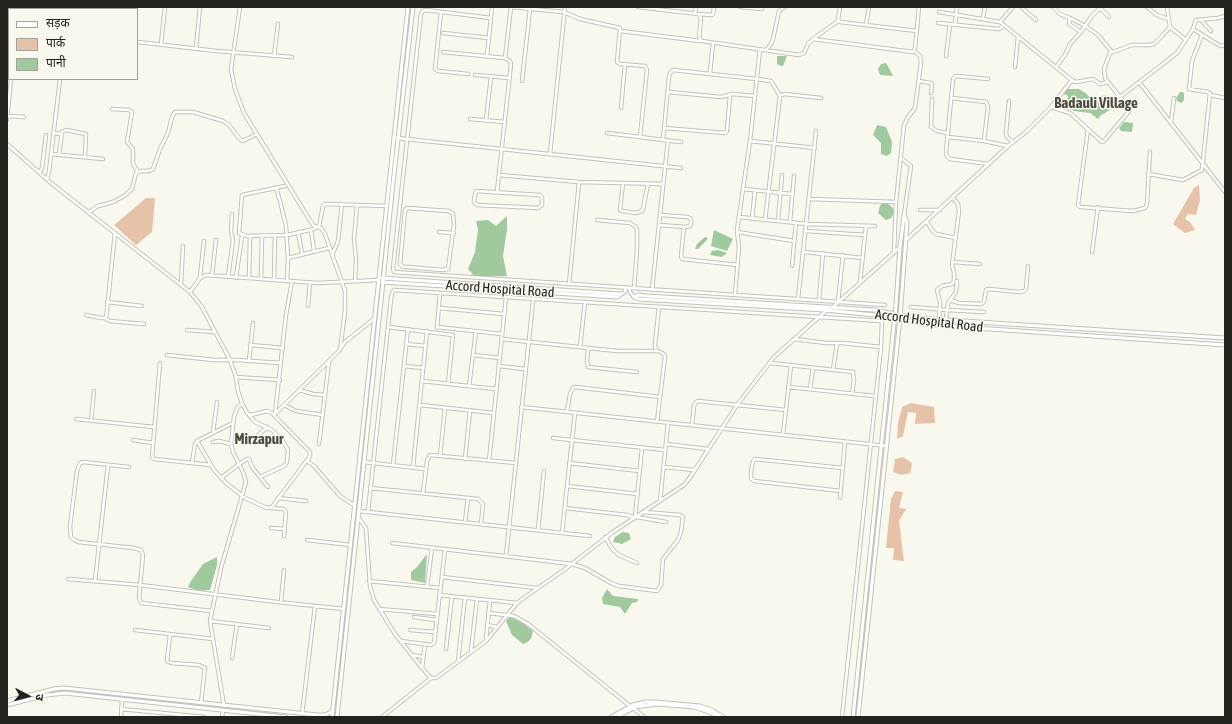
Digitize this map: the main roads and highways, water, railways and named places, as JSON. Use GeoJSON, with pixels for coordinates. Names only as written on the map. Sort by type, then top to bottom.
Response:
{"type":"FeatureCollection","features":[{"type":"Feature","properties":{"kind":"water"},"geometry":{"type":"Polygon","coordinates":[[[777,56],[787,56],[783,66],[777,64],[777,56]]]}},
{"type":"Feature","properties":{"kind":"water"},"geometry":{"type":"Polygon","coordinates":[[[886,63],[893,76],[880,75],[878,69],[881,64],[886,63]]]}},
{"type":"Feature","properties":{"kind":"water"},"geometry":{"type":"Polygon","coordinates":[[[1067,89],[1079,89],[1088,96],[1097,98],[1105,95],[1115,101],[1111,109],[1101,115],[1098,119],[1090,113],[1074,111],[1068,107],[1068,96],[1062,93],[1067,89]]]}},
{"type":"Feature","properties":{"kind":"water"},"geometry":{"type":"Polygon","coordinates":[[[1180,92],[1183,92],[1184,94],[1184,100],[1181,103],[1177,101],[1176,98],[1180,92]]]}},
{"type":"Feature","properties":{"kind":"water"},"geometry":{"type":"Polygon","coordinates":[[[1124,122],[1133,123],[1132,132],[1121,131],[1119,128],[1124,122]]]}},
{"type":"Feature","properties":{"kind":"water"},"geometry":{"type":"Polygon","coordinates":[[[877,125],[886,127],[892,142],[891,153],[887,156],[881,154],[881,143],[873,135],[877,125]]]}},
{"type":"Feature","properties":{"kind":"water"},"geometry":{"type":"Polygon","coordinates":[[[883,202],[890,205],[895,211],[891,218],[886,220],[878,213],[883,202]]]}},
{"type":"Feature","properties":{"kind":"water"},"geometry":{"type":"Polygon","coordinates":[[[507,216],[507,229],[503,256],[507,276],[475,277],[468,269],[475,252],[478,230],[476,221],[488,220],[496,226],[507,216]]]}},
{"type":"Feature","properties":{"kind":"water"},"geometry":{"type":"Polygon","coordinates":[[[714,230],[733,239],[727,251],[711,246],[714,230]]]}},
{"type":"Feature","properties":{"kind":"water"},"geometry":{"type":"Polygon","coordinates":[[[705,237],[708,238],[706,241],[698,249],[695,249],[697,244],[705,237]]]}},
{"type":"Feature","properties":{"kind":"water"},"geometry":{"type":"Polygon","coordinates":[[[718,250],[727,253],[722,257],[710,255],[712,251],[718,250]]]}},
{"type":"Feature","properties":{"kind":"water"},"geometry":{"type":"Polygon","coordinates":[[[623,532],[629,533],[631,539],[622,544],[613,542],[615,537],[623,532]]]}},
{"type":"Feature","properties":{"kind":"water"},"geometry":{"type":"Polygon","coordinates":[[[427,554],[425,583],[411,580],[411,572],[427,554]]]}},
{"type":"Feature","properties":{"kind":"water"},"geometry":{"type":"Polygon","coordinates":[[[217,557],[217,565],[210,590],[199,591],[188,587],[203,564],[217,557]]]}},
{"type":"Feature","properties":{"kind":"water"},"geometry":{"type":"Polygon","coordinates":[[[607,589],[613,596],[638,599],[637,602],[632,603],[625,614],[620,607],[603,604],[602,598],[607,589]]]}},
{"type":"Feature","properties":{"kind":"water"},"geometry":{"type":"Polygon","coordinates":[[[510,617],[521,622],[533,631],[531,639],[526,643],[523,644],[512,635],[506,621],[510,617]]]}},
{"type":"Feature","properties":{"kind":"district","name":"Badauli Village"},"geometry":{"type":"Point","coordinates":[1096,103]}},
{"type":"Feature","properties":{"kind":"district","name":"Mirzapur"},"geometry":{"type":"Point","coordinates":[259,439]}}]}
